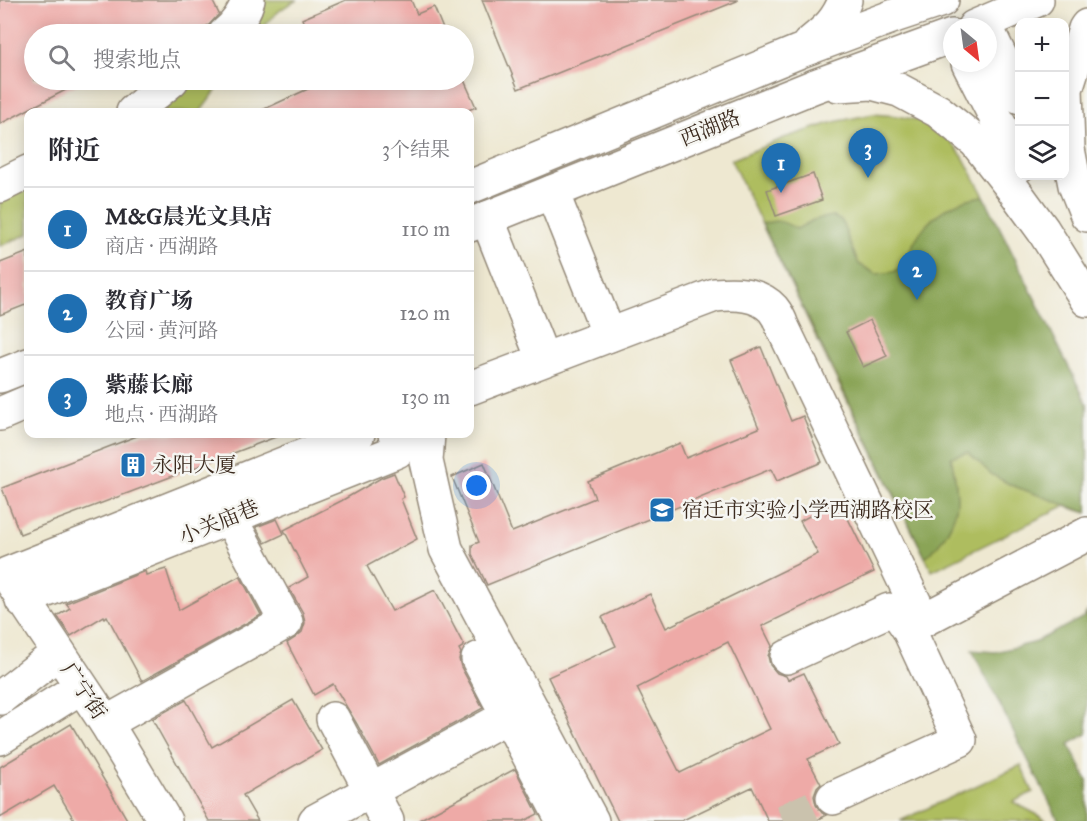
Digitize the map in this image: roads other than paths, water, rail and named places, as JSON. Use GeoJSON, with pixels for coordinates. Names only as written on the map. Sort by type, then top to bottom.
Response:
{"type":"FeatureCollection","features":[{"type":"Feature","properties":{"kind":"main road"},"geometry":{"type":"LineString","coordinates":[[234,24],[244,13],[248,0]]}},
{"type":"Feature","properties":{"kind":"main road"},"geometry":{"type":"LineString","coordinates":[[798,52],[829,27],[845,0]]}},
{"type":"Feature","properties":{"kind":"main road"},"geometry":{"type":"LineString","coordinates":[[991,18],[1037,0]]}},
{"type":"Feature","properties":{"kind":"main road"},"geometry":{"type":"LineString","coordinates":[[939,1],[946,18]]}},
{"type":"Feature","properties":{"kind":"main road","name":"西湖路"},"geometry":{"type":"LineString","coordinates":[[474,185],[798,52],[939,1]]}},
{"type":"Feature","properties":{"kind":"main road"},"geometry":{"type":"LineString","coordinates":[[1087,26],[1084,29],[1065,89],[1068,149],[1075,185],[1087,215]]}},
{"type":"Feature","properties":{"kind":"main road","name":"西湖路"},"geometry":{"type":"LineString","coordinates":[[478,222],[815,86],[943,39]]}},
{"type":"Feature","properties":{"kind":"main road"},"geometry":{"type":"LineString","coordinates":[[997,53],[1015,87]]}},
{"type":"Feature","properties":{"kind":"main road"},"geometry":{"type":"LineString","coordinates":[[973,72],[1015,155]]}},
{"type":"Feature","properties":{"kind":"main road"},"geometry":{"type":"LineString","coordinates":[[815,86],[872,83],[899,90],[938,111],[976,142],[1043,230],[1087,299]]}},
{"type":"Feature","properties":{"kind":"main road"},"geometry":{"type":"LineString","coordinates":[[138,108],[160,90]]}},
{"type":"Feature","properties":{"kind":"main road"},"geometry":{"type":"LineString","coordinates":[[0,186],[24,174]]}},
{"type":"Feature","properties":{"kind":"main road"},"geometry":{"type":"LineString","coordinates":[[1027,180],[1087,299]]}},
{"type":"Feature","properties":{"kind":"main road"},"geometry":{"type":"LineString","coordinates":[[1061,180],[1087,231]]}},
{"type":"Feature","properties":{"kind":"main road"},"geometry":{"type":"LineString","coordinates":[[552,192],[609,335]]}},
{"type":"Feature","properties":{"kind":"main road"},"geometry":{"type":"LineString","coordinates":[[478,222],[543,359]]}},
{"type":"Feature","properties":{"kind":"main road"},"geometry":{"type":"LineString","coordinates":[[474,386],[715,295],[736,293],[752,297],[764,301],[775,311],[915,624],[960,740],[833,798]]}},
{"type":"Feature","properties":{"kind":"main road"},"geometry":{"type":"LineString","coordinates":[[0,376],[24,366]]}},
{"type":"Feature","properties":{"kind":"main road"},"geometry":{"type":"LineString","coordinates":[[0,414],[24,404]]}},
{"type":"Feature","properties":{"kind":"main road","name":"小关庙巷"},"geometry":{"type":"LineString","coordinates":[[10,579],[348,438]]}},
{"type":"Feature","properties":{"kind":"main road","name":"小关庙巷"},"geometry":{"type":"LineString","coordinates":[[10,579],[230,518],[397,451],[400,445],[397,438]]}},
{"type":"Feature","properties":{"kind":"main road"},"geometry":{"type":"LineString","coordinates":[[428,438],[426,461],[446,549],[567,820]]}},
{"type":"Feature","properties":{"kind":"main road"},"geometry":{"type":"LineString","coordinates":[[106,723],[286,622],[230,518]]}},
{"type":"Feature","properties":{"kind":"main road"},"geometry":{"type":"LineString","coordinates":[[915,624],[1087,534]]}},
{"type":"Feature","properties":{"kind":"main road","name":"广宁街"},"geometry":{"type":"LineString","coordinates":[[10,579],[106,723],[165,821]]}},
{"type":"Feature","properties":{"kind":"main road"},"geometry":{"type":"LineString","coordinates":[[787,657],[889,610],[915,624]]}},
{"type":"Feature","properties":{"kind":"main road"},"geometry":{"type":"LineString","coordinates":[[0,698],[58,653]]}},
{"type":"Feature","properties":{"kind":"main road"},"geometry":{"type":"LineString","coordinates":[[478,659],[567,820]]}},
{"type":"Feature","properties":{"kind":"main road"},"geometry":{"type":"LineString","coordinates":[[0,738],[81,687]]}},
{"type":"Feature","properties":{"kind":"main road"},"geometry":{"type":"LineString","coordinates":[[315,821],[508,716]]}},
{"type":"Feature","properties":{"kind":"main road"},"geometry":{"type":"LineString","coordinates":[[333,719],[387,821]]}},
{"type":"Feature","properties":{"kind":"tunnel"},"geometry":{"type":"LineString","coordinates":[[783,821],[833,798]]}},
{"type":"Feature","properties":{"kind":"place","name":"紫藤长廊"},"geometry":{"type":"Point","coordinates":[868,178]}},
{"type":"Feature","properties":{"kind":"place","name":"M&G晨光文具店"},"geometry":{"type":"Point","coordinates":[781,193]}},
{"type":"Feature","properties":{"kind":"place","name":"教育广场"},"geometry":{"type":"Point","coordinates":[917,300]}},
{"type":"Feature","properties":{"kind":"place","name":"永阳大厦"},"geometry":{"type":"Point","coordinates":[133,465]}},
{"type":"Feature","properties":{"kind":"place","name":"宿迁市实验小学西湖路校区"},"geometry":{"type":"Point","coordinates":[662,510]}}]}
